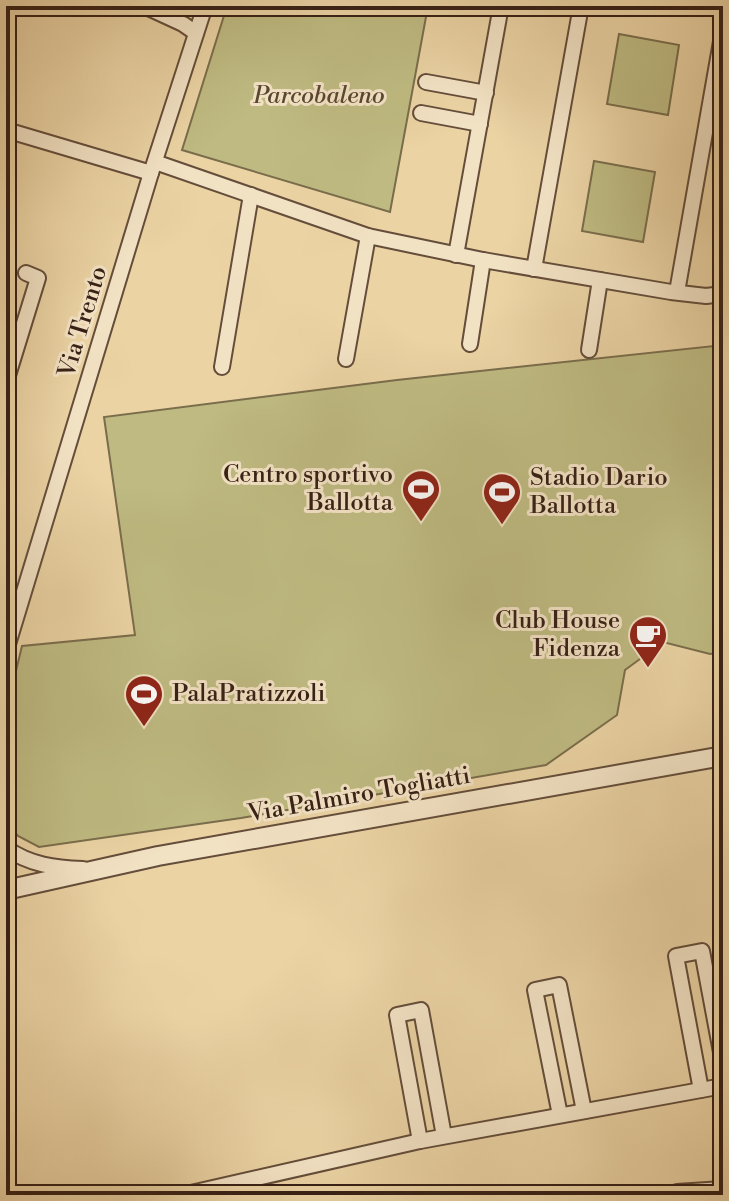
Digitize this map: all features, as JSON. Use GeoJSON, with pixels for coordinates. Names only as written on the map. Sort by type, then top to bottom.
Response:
{"type":"FeatureCollection","features":[{"type":"Feature","properties":{"kind":"street"},"geometry":{"type":"LineString","coordinates":[[144,6],[196,33]]}},
{"type":"Feature","properties":{"kind":"street","name":"Via Trento"},"geometry":{"type":"LineString","coordinates":[[6,651],[205,6]]}},
{"type":"Feature","properties":{"kind":"street"},"geometry":{"type":"LineString","coordinates":[[456,255],[501,6]]}},
{"type":"Feature","properties":{"kind":"street"},"geometry":{"type":"LineString","coordinates":[[534,269],[581,6]]}},
{"type":"Feature","properties":{"kind":"street"},"geometry":{"type":"LineString","coordinates":[[677,292],[723,30]]}},
{"type":"Feature","properties":{"kind":"street"},"geometry":{"type":"LineString","coordinates":[[426,82],[486,93]]}},
{"type":"Feature","properties":{"kind":"street"},"geometry":{"type":"LineString","coordinates":[[421,113],[480,124]]}},
{"type":"Feature","properties":{"kind":"street"},"geometry":{"type":"LineString","coordinates":[[6,130],[251,195],[368,236],[600,280],[706,296],[723,294]]}},
{"type":"Feature","properties":{"kind":"street"},"geometry":{"type":"LineString","coordinates":[[222,367],[251,195]]}},
{"type":"Feature","properties":{"kind":"street"},"geometry":{"type":"LineString","coordinates":[[346,359],[368,236]]}},
{"type":"Feature","properties":{"kind":"street"},"geometry":{"type":"LineString","coordinates":[[470,344],[483,260]]}},
{"type":"Feature","properties":{"kind":"street"},"geometry":{"type":"LineString","coordinates":[[6,382],[38,278],[26,273]]}},
{"type":"Feature","properties":{"kind":"street"},"geometry":{"type":"LineString","coordinates":[[589,350],[600,280]]}},
{"type":"Feature","properties":{"kind":"street","name":"Via Palmiro Togliatti"},"geometry":{"type":"LineString","coordinates":[[6,890],[221,845],[723,756]]}},
{"type":"Feature","properties":{"kind":"street"},"geometry":{"type":"LineString","coordinates":[[6,848],[38,865],[100,869]]}},
{"type":"Feature","properties":{"kind":"street"},"geometry":{"type":"LineString","coordinates":[[701,1090],[676,956],[702,951],[723,1063]]}},
{"type":"Feature","properties":{"kind":"street"},"geometry":{"type":"LineString","coordinates":[[560,1115],[535,990],[559,985],[584,1111]]}},
{"type":"Feature","properties":{"kind":"street"},"geometry":{"type":"LineString","coordinates":[[420,1141],[397,1015],[406,1013],[421,1010],[444,1136]]}},
{"type":"Feature","properties":{"kind":"street"},"geometry":{"type":"LineString","coordinates":[[182,1195],[444,1136],[723,1086]]}},
{"type":"Feature","properties":{"kind":"street"},"geometry":{"type":"LineString","coordinates":[[674,1195],[677,1192],[723,1189]]}},
{"type":"Feature","properties":{"kind":"green space","name":"Parcobaleno"},"geometry":{"type":"Polygon","coordinates":[[[227,6],[428,6],[390,212],[182,150],[227,6]]]}},
{"type":"Feature","properties":{"kind":"green space"},"geometry":{"type":"Polygon","coordinates":[[[619,34],[679,45],[668,115],[607,104],[619,34]]]}},
{"type":"Feature","properties":{"kind":"green space"},"geometry":{"type":"Polygon","coordinates":[[[594,161],[655,172],[643,242],[582,231],[594,161]]]}},
{"type":"Feature","properties":{"kind":"green space","name":"Centro sportivo Ballotta"},"geometry":{"type":"Polygon","coordinates":[[[723,345],[723,652],[710,654],[663,642],[625,670],[617,715],[546,765],[241,818],[39,847],[18,836],[6,822],[6,712],[22,646],[135,635],[104,417],[397,380],[723,345]]]}},
{"type":"Feature","properties":{"kind":"place","name":"Centro sportivo Ballotta"},"geometry":{"type":"Point","coordinates":[421,523]}},
{"type":"Feature","properties":{"kind":"place","name":"Stadio Dario Ballotta"},"geometry":{"type":"Point","coordinates":[502,526]}},
{"type":"Feature","properties":{"kind":"place","name":"Club House Fidenza"},"geometry":{"type":"Point","coordinates":[648,669]}},
{"type":"Feature","properties":{"kind":"place","name":"PalaPratizzoli"},"geometry":{"type":"Point","coordinates":[144,728]}}]}
